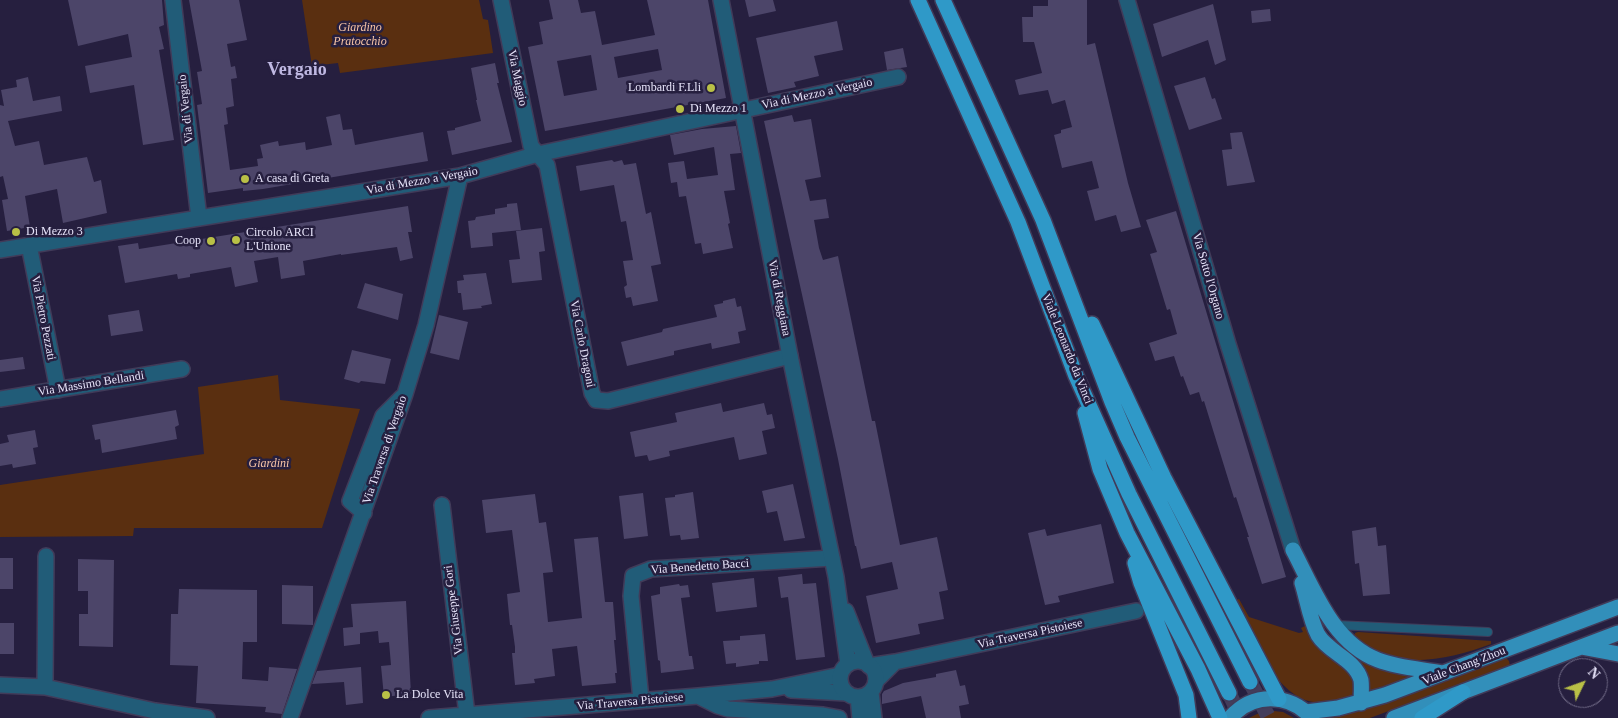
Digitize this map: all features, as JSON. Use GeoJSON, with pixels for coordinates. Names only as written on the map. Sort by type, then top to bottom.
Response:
{"type":"FeatureCollection","features":[{"type":"Feature","properties":{"kind":"highway","name":"Viale Leonardo da Vinci"},"geometry":{"type":"LineString","coordinates":[[918,0],[1018,222],[1076,376],[1129,494],[1229,693]]}},
{"type":"Feature","properties":{"kind":"highway","name":"Viale Leonardo da Vinci"},"geometry":{"type":"LineString","coordinates":[[944,0],[1043,220],[1112,402],[1128,438],[1250,682]]}},
{"type":"Feature","properties":{"kind":"highway"},"geometry":{"type":"LineString","coordinates":[[1043,220],[1164,478],[1279,698]]}},
{"type":"Feature","properties":{"kind":"highway"},"geometry":{"type":"LineString","coordinates":[[1076,376],[1096,458],[1127,533],[1198,669],[1220,718]]}},
{"type":"Feature","properties":{"kind":"highway"},"geometry":{"type":"LineString","coordinates":[[1127,533],[1141,583],[1186,695],[1189,718]]}},
{"type":"Feature","properties":{"kind":"highway"},"geometry":{"type":"LineString","coordinates":[[1422,718],[1463,692]]}},
{"type":"Feature","properties":{"kind":"main road"},"geometry":{"type":"LineString","coordinates":[[1293,550],[1334,625],[1355,647],[1377,660],[1390,664],[1444,673]]}},
{"type":"Feature","properties":{"kind":"main road"},"geometry":{"type":"LineString","coordinates":[[1293,550],[1318,634],[1330,648],[1357,672],[1361,680],[1361,703]]}},
{"type":"Feature","properties":{"kind":"main road","name":"Viale Chang Zhou"},"geometry":{"type":"LineString","coordinates":[[1309,715],[1361,703],[1618,607]]}},
{"type":"Feature","properties":{"kind":"main road","name":"Viale Chang Zhou"},"geometry":{"type":"LineString","coordinates":[[1394,718],[1618,633]]}},
{"type":"Feature","properties":{"kind":"main road"},"geometry":{"type":"LineString","coordinates":[[1580,647],[1618,654]]}},
{"type":"Feature","properties":{"kind":"main road"},"geometry":{"type":"LineString","coordinates":[[1230,718],[1242,706],[1251,702],[1260,699],[1279,698],[1289,701],[1309,715]]}},
{"type":"Feature","properties":{"kind":"street","name":"Via di Vergaio"},"geometry":{"type":"LineString","coordinates":[[173,0],[199,218]]}},
{"type":"Feature","properties":{"kind":"street","name":"Via Maggio"},"geometry":{"type":"LineString","coordinates":[[501,0],[531,146],[538,154]]}},
{"type":"Feature","properties":{"kind":"street","name":"Via di Reggiana"},"geometry":{"type":"LineString","coordinates":[[721,0],[790,356],[840,595],[868,665],[874,673],[863,691],[860,718]]}},
{"type":"Feature","properties":{"kind":"street","name":"Via Sotto l'Organo"},"geometry":{"type":"LineString","coordinates":[[1127,0],[1228,344],[1293,550]]}},
{"type":"Feature","properties":{"kind":"street","name":"Via di Mezzo a Vergaio"},"geometry":{"type":"LineString","coordinates":[[0,250],[460,176],[538,154],[898,77]]}},
{"type":"Feature","properties":{"kind":"street","name":"Via Carlo Dragoni"},"geometry":{"type":"LineString","coordinates":[[538,154],[547,165],[592,393],[596,400],[608,401],[790,356]]}},
{"type":"Feature","properties":{"kind":"street","name":"Via Traversa di Vergaio"},"geometry":{"type":"LineString","coordinates":[[290,718],[405,394],[426,325],[460,176]]}},
{"type":"Feature","properties":{"kind":"street","name":"Via Pietro Pezzati"},"geometry":{"type":"LineString","coordinates":[[29,245],[58,390]]}},
{"type":"Feature","properties":{"kind":"street","name":"Via Massimo Bellandi"},"geometry":{"type":"LineString","coordinates":[[0,399],[182,370]]}},
{"type":"Feature","properties":{"kind":"street","name":"Via Giuseppe Gori"},"geometry":{"type":"LineString","coordinates":[[442,504],[467,715]]}},
{"type":"Feature","properties":{"kind":"street"},"geometry":{"type":"LineString","coordinates":[[45,687],[46,556]]}},
{"type":"Feature","properties":{"kind":"street","name":"Via Benedetto Bacci"},"geometry":{"type":"LineString","coordinates":[[641,700],[631,596],[633,576],[651,569],[832,558]]}},
{"type":"Feature","properties":{"kind":"street","name":"Via di Reggiana"},"geometry":{"type":"LineString","coordinates":[[840,595],[844,669],[840,683],[863,691],[874,718]]}},
{"type":"Feature","properties":{"kind":"street","name":"Via Traversa Pistoiese"},"geometry":{"type":"LineString","coordinates":[[868,665],[895,662],[1136,611]]}},
{"type":"Feature","properties":{"kind":"street"},"geometry":{"type":"LineString","coordinates":[[844,669],[859,661],[868,665]]}},
{"type":"Feature","properties":{"kind":"street"},"geometry":{"type":"LineString","coordinates":[[863,691],[895,662]]}},
{"type":"Feature","properties":{"kind":"street","name":"Via Traversa Pistoiese"},"geometry":{"type":"LineString","coordinates":[[772,689],[844,669]]}},
{"type":"Feature","properties":{"kind":"street"},"geometry":{"type":"LineString","coordinates":[[0,685],[45,687],[155,710],[207,718]]}},
{"type":"Feature","properties":{"kind":"street","name":"Via Traversa Pistoiese"},"geometry":{"type":"LineString","coordinates":[[428,718],[772,689],[863,691]]}},
{"type":"Feature","properties":{"kind":"street"},"geometry":{"type":"LineString","coordinates":[[698,696],[728,709],[823,714],[839,718]]}},
{"type":"Feature","properties":{"kind":"lane"},"geometry":{"type":"LineString","coordinates":[[1334,625],[1488,632]]}},
{"type":"Feature","properties":{"kind":"green space","name":"Giardino Pratocchio"},"geometry":{"type":"Polygon","coordinates":[[[302,0],[479,0],[483,19],[488,20],[493,53],[340,73],[338,63],[312,66],[302,0]]]}},
{"type":"Feature","properties":{"kind":"green space","name":"Giardini"},"geometry":{"type":"Polygon","coordinates":[[[278,375],[280,400],[360,409],[322,528],[134,528],[133,536],[0,537],[0,485],[204,454],[198,387],[278,375]]]}},
{"type":"Feature","properties":{"kind":"green space"},"geometry":{"type":"Polygon","coordinates":[[[1239,599],[1249,617],[1299,633],[1303,632],[1301,628],[1305,626],[1318,647],[1351,675],[1354,689],[1351,697],[1317,702],[1300,698],[1291,692],[1273,674],[1233,602],[1239,599]]]}},
{"type":"Feature","properties":{"kind":"green space"},"geometry":{"type":"Polygon","coordinates":[[[1355,633],[1491,641],[1491,644],[1448,657],[1416,660],[1401,659],[1386,656],[1368,648],[1354,638],[1355,633]]]}},
{"type":"Feature","properties":{"kind":"green space"},"geometry":{"type":"Polygon","coordinates":[[[1337,641],[1355,655],[1373,664],[1415,675],[1366,693],[1332,645],[1337,641]]]}},
{"type":"Feature","properties":{"kind":"green space"},"geometry":{"type":"Polygon","coordinates":[[[1505,657],[1509,661],[1510,666],[1370,718],[1328,718],[1368,708],[1505,657]]]}},
{"type":"Feature","properties":{"kind":"green space"},"geometry":{"type":"Polygon","coordinates":[[[1283,712],[1294,718],[1249,718],[1259,713],[1283,712]]]}},
{"type":"Feature","properties":{"kind":"building"},"geometry":{"type":"Polygon","coordinates":[[[68,0],[162,0],[164,25],[159,27],[164,49],[159,50],[174,140],[143,145],[134,85],[90,93],[85,66],[132,57],[128,34],[78,46],[68,0]]]}},
{"type":"Feature","properties":{"kind":"building"},"geometry":{"type":"Polygon","coordinates":[[[189,0],[239,0],[247,40],[227,44],[231,67],[235,66],[237,78],[231,79],[234,106],[226,108],[228,124],[224,125],[230,170],[258,166],[257,159],[263,158],[260,145],[278,141],[279,146],[305,142],[306,150],[332,145],[326,117],[340,114],[343,130],[352,129],[355,145],[423,132],[428,161],[263,189],[243,191],[243,188],[208,193],[197,105],[202,104],[197,72],[202,71],[189,0]]]}},
{"type":"Feature","properties":{"kind":"building"},"geometry":{"type":"Polygon","coordinates":[[[549,0],[578,0],[581,13],[595,11],[602,45],[655,35],[647,0],[708,0],[726,98],[545,131],[528,47],[543,44],[539,22],[553,19],[549,0]],[[658,49],[614,57],[618,78],[662,70],[658,49]],[[591,55],[557,61],[564,96],[597,90],[591,55]]]}},
{"type":"Feature","properties":{"kind":"building"},"geometry":{"type":"Polygon","coordinates":[[[745,0],[773,0],[776,11],[749,17],[745,0]]]}},
{"type":"Feature","properties":{"kind":"building"},"geometry":{"type":"Polygon","coordinates":[[[1048,0],[1087,0],[1087,45],[1095,43],[1128,183],[1141,227],[1121,232],[1116,215],[1095,221],[1087,191],[1099,188],[1092,161],[1062,168],[1054,135],[1061,133],[1061,130],[1072,127],[1065,100],[1052,104],[1048,90],[1019,95],[1015,80],[1042,73],[1034,42],[1023,42],[1022,17],[1033,17],[1033,6],[1048,6],[1048,0]]]}},
{"type":"Feature","properties":{"kind":"building"},"geometry":{"type":"Polygon","coordinates":[[[1213,4],[1226,60],[1215,65],[1208,40],[1162,57],[1153,24],[1213,4]]]}},
{"type":"Feature","properties":{"kind":"building"},"geometry":{"type":"Polygon","coordinates":[[[1270,9],[1271,21],[1252,23],[1251,11],[1270,9]]]}},
{"type":"Feature","properties":{"kind":"building"},"geometry":{"type":"Polygon","coordinates":[[[837,21],[843,50],[814,56],[819,76],[794,82],[796,87],[768,93],[756,38],[837,21]]]}},
{"type":"Feature","properties":{"kind":"building"},"geometry":{"type":"Polygon","coordinates":[[[903,48],[907,67],[887,70],[884,52],[903,48]]]}},
{"type":"Feature","properties":{"kind":"building"},"geometry":{"type":"Polygon","coordinates":[[[495,63],[499,83],[497,83],[512,142],[452,155],[447,131],[481,121],[471,68],[495,63]]]}},
{"type":"Feature","properties":{"kind":"building"},"geometry":{"type":"Polygon","coordinates":[[[28,77],[33,101],[60,96],[62,111],[8,121],[15,146],[39,141],[44,165],[87,157],[94,182],[101,180],[107,213],[63,223],[57,189],[25,196],[30,227],[7,231],[2,200],[8,199],[3,176],[0,177],[0,105],[4,106],[1,90],[17,87],[16,80],[28,77]]]}},
{"type":"Feature","properties":{"kind":"building"},"geometry":{"type":"Polygon","coordinates":[[[1205,77],[1212,99],[1215,98],[1222,119],[1189,130],[1174,86],[1205,77]]]}},
{"type":"Feature","properties":{"kind":"building"},"geometry":{"type":"Polygon","coordinates":[[[792,115],[794,122],[811,119],[821,177],[805,180],[810,201],[826,199],[829,218],[814,220],[819,248],[823,260],[838,256],[872,421],[875,421],[900,545],[937,537],[948,590],[939,592],[944,619],[918,624],[920,634],[876,643],[866,596],[898,589],[892,562],[861,569],[855,546],[838,459],[764,121],[792,115]]]}},
{"type":"Feature","properties":{"kind":"building"},"geometry":{"type":"Polygon","coordinates":[[[736,126],[741,153],[730,154],[735,190],[724,191],[733,248],[703,254],[701,243],[695,244],[686,196],[679,197],[677,182],[671,183],[668,163],[684,161],[687,179],[718,175],[714,147],[674,155],[670,135],[702,129],[736,126]]]}},
{"type":"Feature","properties":{"kind":"building"},"geometry":{"type":"Polygon","coordinates":[[[1242,132],[1255,182],[1227,186],[1222,150],[1232,149],[1230,133],[1242,132]]]}},
{"type":"Feature","properties":{"kind":"building"},"geometry":{"type":"Polygon","coordinates":[[[612,160],[614,162],[622,160],[624,165],[636,163],[646,214],[651,212],[661,264],[651,266],[658,301],[633,306],[631,297],[626,298],[624,287],[627,285],[623,261],[633,260],[626,221],[621,222],[614,185],[580,191],[576,166],[612,160]]]}},
{"type":"Feature","properties":{"kind":"building"},"geometry":{"type":"Polygon","coordinates":[[[517,203],[521,230],[492,233],[493,246],[471,248],[468,221],[475,220],[476,217],[495,214],[495,209],[507,207],[507,204],[517,203]]]}},
{"type":"Feature","properties":{"kind":"building"},"geometry":{"type":"Polygon","coordinates":[[[408,206],[412,232],[408,232],[413,258],[400,261],[397,247],[341,254],[303,261],[305,275],[281,279],[278,257],[254,261],[258,282],[235,287],[231,267],[190,274],[190,277],[178,279],[177,274],[125,283],[118,246],[138,243],[139,249],[408,206]]]}},
{"type":"Feature","properties":{"kind":"building"},"geometry":{"type":"Polygon","coordinates":[[[1176,211],[1286,577],[1262,584],[1247,537],[1249,537],[1236,497],[1234,498],[1204,401],[1202,402],[1199,392],[1190,395],[1174,356],[1155,361],[1149,343],[1177,334],[1170,309],[1167,310],[1150,254],[1157,252],[1146,220],[1176,211]]]}},
{"type":"Feature","properties":{"kind":"building"},"geometry":{"type":"Polygon","coordinates":[[[542,228],[545,251],[539,252],[542,280],[512,283],[509,260],[520,259],[516,231],[542,228]]]}},
{"type":"Feature","properties":{"kind":"building"},"geometry":{"type":"Polygon","coordinates":[[[486,273],[492,304],[481,306],[482,308],[463,310],[457,281],[464,280],[463,275],[486,273]]]}},
{"type":"Feature","properties":{"kind":"building"},"geometry":{"type":"Polygon","coordinates":[[[365,283],[403,294],[398,320],[357,308],[365,283]]]}},
{"type":"Feature","properties":{"kind":"building"},"geometry":{"type":"Polygon","coordinates":[[[735,298],[737,307],[741,306],[746,330],[738,332],[740,343],[712,349],[711,343],[674,351],[674,355],[627,366],[621,342],[662,332],[663,329],[717,317],[714,305],[735,298]]]}},
{"type":"Feature","properties":{"kind":"building"},"geometry":{"type":"Polygon","coordinates":[[[139,310],[143,331],[111,336],[108,315],[139,310]]]}},
{"type":"Feature","properties":{"kind":"building"},"geometry":{"type":"Polygon","coordinates":[[[439,315],[468,322],[459,360],[430,353],[439,315]]]}},
{"type":"Feature","properties":{"kind":"building"},"geometry":{"type":"Polygon","coordinates":[[[352,350],[391,359],[385,384],[361,381],[359,383],[344,379],[352,350]]]}},
{"type":"Feature","properties":{"kind":"building"},"geometry":{"type":"Polygon","coordinates":[[[23,357],[25,369],[0,372],[0,360],[23,357]]]}},
{"type":"Feature","properties":{"kind":"building"},"geometry":{"type":"Polygon","coordinates":[[[721,403],[723,412],[764,403],[767,415],[772,414],[775,428],[762,431],[767,454],[739,460],[734,437],[669,451],[670,456],[649,461],[647,455],[635,457],[630,432],[677,422],[675,413],[721,403]]]}},
{"type":"Feature","properties":{"kind":"building"},"geometry":{"type":"Polygon","coordinates":[[[176,410],[179,425],[175,427],[177,439],[102,453],[100,439],[95,440],[92,425],[176,410]]]}},
{"type":"Feature","properties":{"kind":"building"},"geometry":{"type":"Polygon","coordinates":[[[35,430],[38,447],[33,448],[36,464],[13,468],[12,464],[0,466],[0,444],[9,442],[7,435],[35,430]]]}},
{"type":"Feature","properties":{"kind":"building"},"geometry":{"type":"Polygon","coordinates":[[[793,484],[805,538],[784,541],[777,511],[767,513],[762,491],[793,484]]]}},
{"type":"Feature","properties":{"kind":"building"},"geometry":{"type":"Polygon","coordinates":[[[693,492],[699,538],[681,540],[680,535],[670,536],[665,498],[693,492]]]}},
{"type":"Feature","properties":{"kind":"building"},"geometry":{"type":"Polygon","coordinates":[[[643,493],[648,536],[624,539],[619,496],[643,493]]]}},
{"type":"Feature","properties":{"kind":"building"},"geometry":{"type":"Polygon","coordinates":[[[535,494],[539,523],[546,522],[553,572],[543,573],[548,622],[582,618],[574,539],[598,537],[605,602],[613,602],[616,640],[614,640],[616,683],[582,686],[577,646],[552,649],[555,676],[534,679],[535,683],[515,685],[512,653],[515,653],[515,647],[512,625],[510,625],[507,594],[520,592],[512,530],[486,533],[482,500],[535,494]]]}},
{"type":"Feature","properties":{"kind":"building"},"geometry":{"type":"Polygon","coordinates":[[[1101,524],[1114,583],[1058,596],[1060,602],[1045,605],[1028,533],[1045,529],[1047,536],[1101,524]]]}},
{"type":"Feature","properties":{"kind":"building"},"geometry":{"type":"Polygon","coordinates":[[[1376,527],[1378,546],[1386,545],[1390,594],[1363,596],[1359,563],[1355,564],[1352,531],[1376,527]]]}},
{"type":"Feature","properties":{"kind":"building"},"geometry":{"type":"Polygon","coordinates":[[[0,558],[13,558],[13,589],[0,589],[0,558]]]}},
{"type":"Feature","properties":{"kind":"building"},"geometry":{"type":"Polygon","coordinates":[[[78,559],[114,560],[113,647],[79,646],[79,614],[88,614],[88,591],[78,591],[78,559]]]}},
{"type":"Feature","properties":{"kind":"building"},"geometry":{"type":"Polygon","coordinates":[[[802,574],[803,584],[816,583],[825,657],[796,660],[788,597],[781,598],[778,577],[802,574]]]}},
{"type":"Feature","properties":{"kind":"building"},"geometry":{"type":"Polygon","coordinates":[[[754,578],[757,607],[716,612],[712,583],[754,578]]]}},
{"type":"Feature","properties":{"kind":"building"},"geometry":{"type":"Polygon","coordinates":[[[679,584],[680,586],[688,585],[690,597],[681,598],[689,656],[692,656],[694,669],[661,673],[651,596],[660,594],[660,587],[679,584]]]}},
{"type":"Feature","properties":{"kind":"building"},"geometry":{"type":"Polygon","coordinates":[[[282,585],[313,586],[313,625],[282,624],[282,585]]]}},
{"type":"Feature","properties":{"kind":"building"},"geometry":{"type":"Polygon","coordinates":[[[179,589],[257,590],[257,642],[243,642],[242,679],[268,681],[269,667],[297,669],[282,714],[265,712],[266,707],[196,703],[198,666],[170,665],[171,614],[178,614],[179,589]]]}},
{"type":"Feature","properties":{"kind":"building"},"geometry":{"type":"Polygon","coordinates":[[[406,601],[411,694],[384,697],[381,666],[391,665],[389,642],[379,643],[378,631],[360,633],[360,644],[344,646],[343,628],[353,627],[351,604],[406,601]]]}},
{"type":"Feature","properties":{"kind":"building"},"geometry":{"type":"Polygon","coordinates":[[[0,623],[14,623],[14,654],[0,654],[0,623]]]}},
{"type":"Feature","properties":{"kind":"building"},"geometry":{"type":"Polygon","coordinates":[[[765,634],[768,661],[759,661],[759,664],[736,667],[736,663],[726,664],[723,641],[740,640],[740,636],[765,634]]]}},
{"type":"Feature","properties":{"kind":"building"},"geometry":{"type":"Polygon","coordinates":[[[361,667],[363,703],[346,705],[344,682],[312,684],[317,671],[361,667]]]}},
{"type":"Feature","properties":{"kind":"building"},"geometry":{"type":"Polygon","coordinates":[[[956,670],[960,686],[965,685],[969,704],[959,706],[961,718],[926,718],[921,696],[882,704],[882,694],[884,691],[903,683],[936,677],[936,674],[956,670]]]}},
{"type":"Feature","properties":{"kind":"tunnel"},"geometry":{"type":"LineString","coordinates":[[1250,682],[1269,718]]}},
{"type":"Feature","properties":{"kind":"tunnel"},"geometry":{"type":"LineString","coordinates":[[1229,693],[1241,718]]}},
{"type":"Feature","properties":{"kind":"place","name":"Lombardi F.Lli"},"geometry":{"type":"Point","coordinates":[711,88]}},
{"type":"Feature","properties":{"kind":"place","name":"Di Mezzo 1"},"geometry":{"type":"Point","coordinates":[680,109]}},
{"type":"Feature","properties":{"kind":"place","name":"A casa di Greta"},"geometry":{"type":"Point","coordinates":[245,179]}},
{"type":"Feature","properties":{"kind":"place","name":"Di Mezzo 3"},"geometry":{"type":"Point","coordinates":[16,232]}},
{"type":"Feature","properties":{"kind":"place","name":"Circolo ARCI L'Unione"},"geometry":{"type":"Point","coordinates":[236,240]}},
{"type":"Feature","properties":{"kind":"place","name":"Coop"},"geometry":{"type":"Point","coordinates":[211,241]}},
{"type":"Feature","properties":{"kind":"place","name":"La Dolce Vita"},"geometry":{"type":"Point","coordinates":[386,695]}},
{"type":"Feature","properties":{"kind":"district","name":"Vergaio"},"geometry":{"type":"Point","coordinates":[297,70]}}]}
